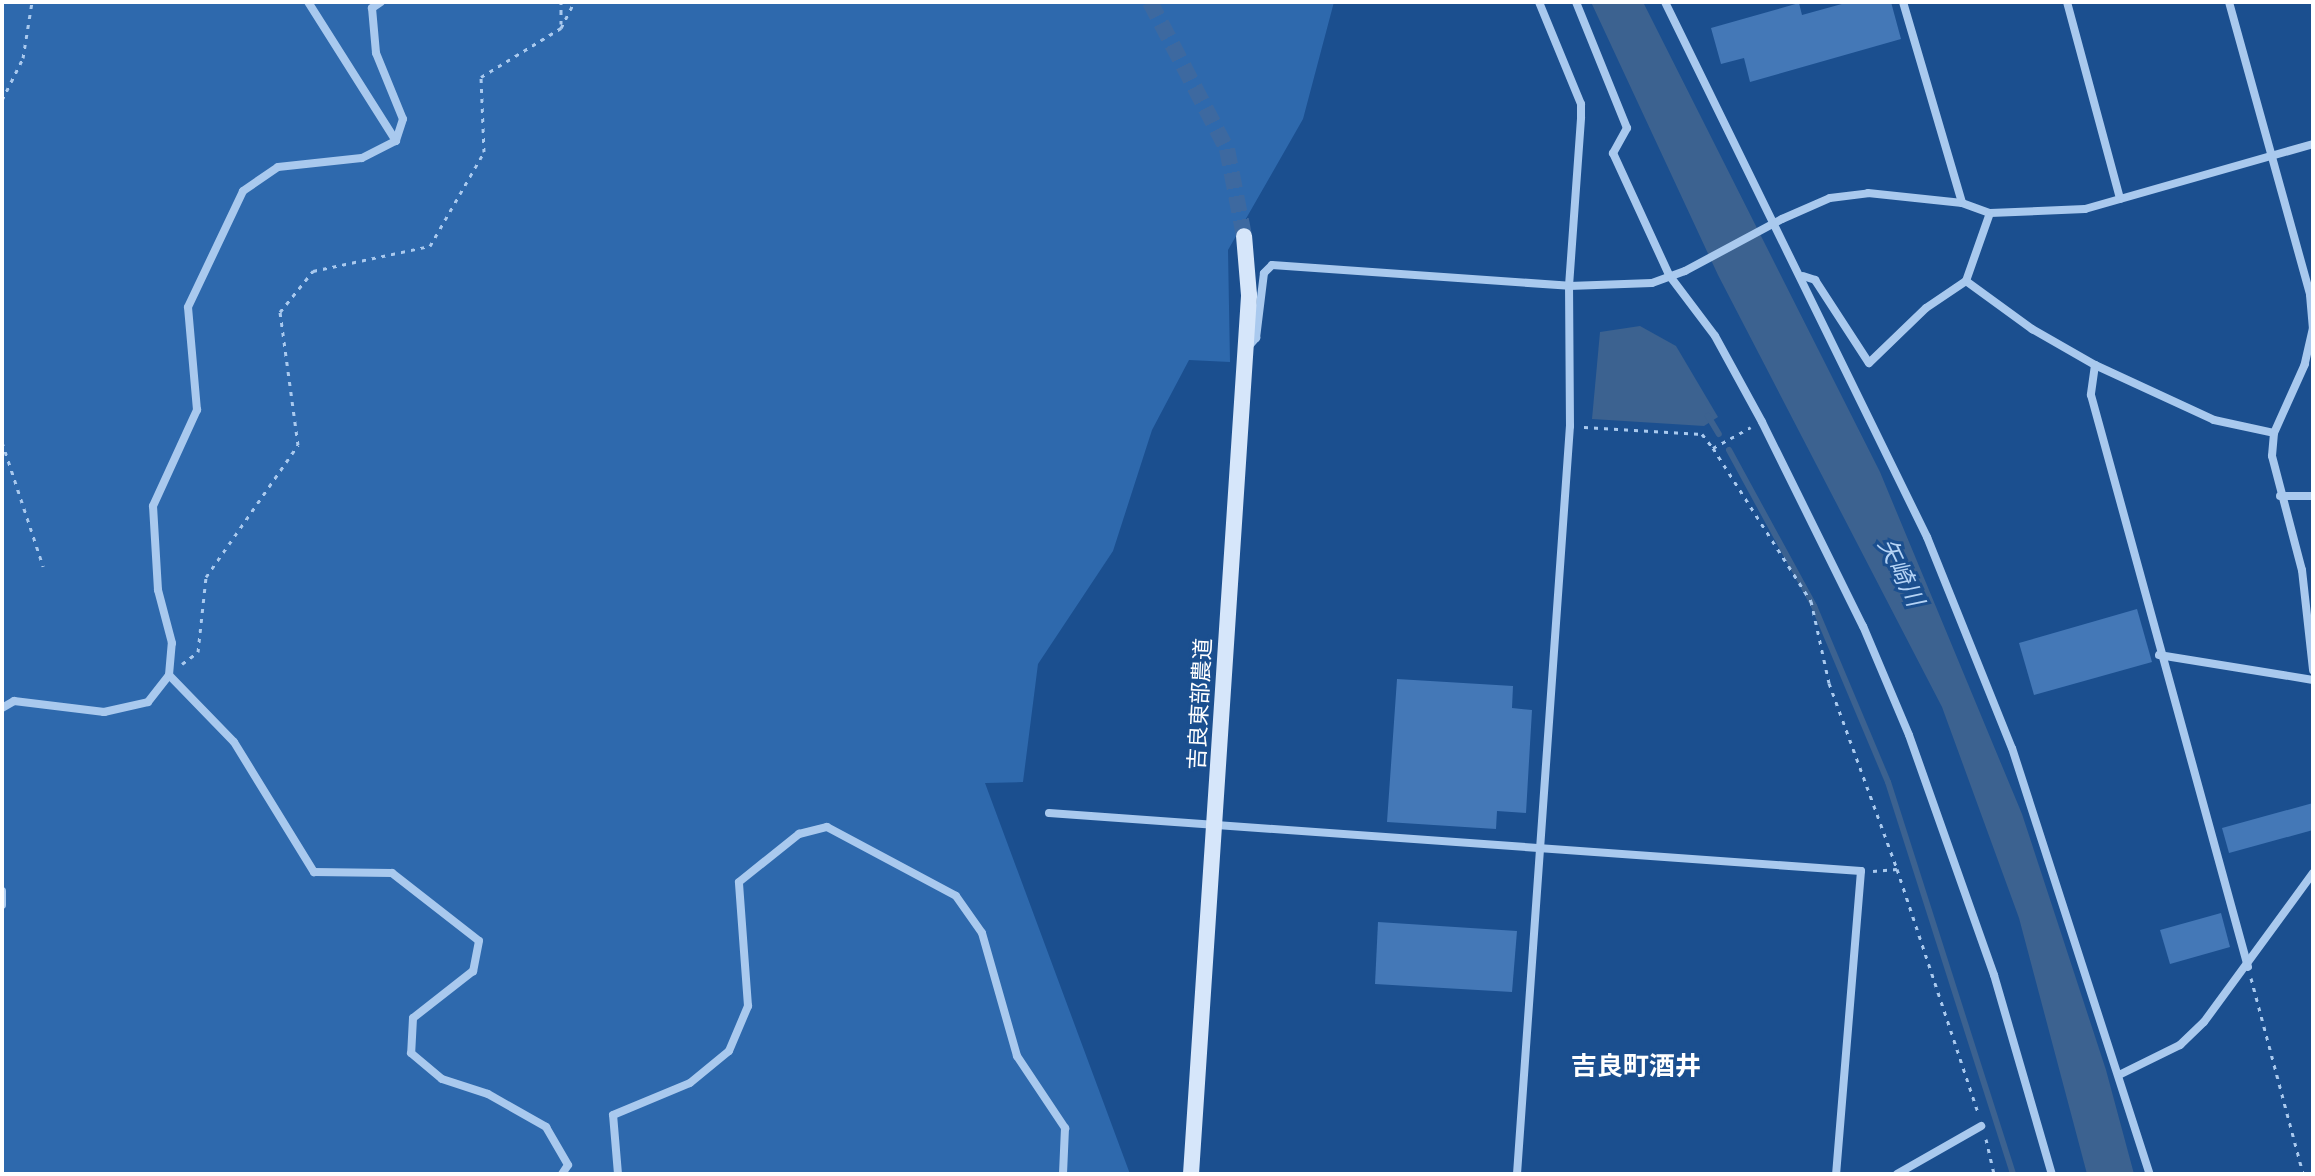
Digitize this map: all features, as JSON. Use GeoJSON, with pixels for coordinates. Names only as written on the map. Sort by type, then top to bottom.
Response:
{"type":"FeatureCollection","features":[{"type":"Feature","properties":{"kind":"street"},"geometry":{"type":"LineString","coordinates":[[308,2],[396,141]]}},
{"type":"Feature","properties":{"kind":"street"},"geometry":{"type":"LineString","coordinates":[[2,708],[14,701],[104,712],[148,702],[169,675],[172,643],[158,590],[153,506],[197,410],[188,307],[243,191],[278,167],[362,158],[396,141],[403,119],[376,53],[372,8],[381,2]]}},
{"type":"Feature","properties":{"kind":"street"},"geometry":{"type":"LineString","coordinates":[[1517,1174],[1570,426],[1569,286],[1581,104],[1539,2]]}},
{"type":"Feature","properties":{"kind":"street"},"geometry":{"type":"LineString","coordinates":[[1576,2],[1627,128],[1613,153],[1669,275],[1715,336],[1762,422],[1863,626],[1909,735],[1994,975],[2052,1174]]}},
{"type":"Feature","properties":{"kind":"street"},"geometry":{"type":"LineString","coordinates":[[1665,2],[1803,276],[1927,537],[2012,748],[2121,1074],[2150,1174]]}},
{"type":"Feature","properties":{"kind":"street"},"geometry":{"type":"LineString","coordinates":[[1903,2],[1962,203]]}},
{"type":"Feature","properties":{"kind":"street"},"geometry":{"type":"LineString","coordinates":[[2067,2],[2120,199]]}},
{"type":"Feature","properties":{"kind":"street"},"geometry":{"type":"LineString","coordinates":[[2229,2],[2310,295],[2313,328],[2310,359],[2274,433],[2272,456],[2302,574],[2313,670]]}},
{"type":"Feature","properties":{"kind":"street"},"geometry":{"type":"LineString","coordinates":[[1243,352],[1256,338],[1264,273],[1272,265],[1569,286],[1652,283],[1685,271],[1782,219],[1830,198],[1868,193],[1962,203],[1990,213],[2054,213],[2120,199],[2313,144]]}},
{"type":"Feature","properties":{"kind":"street"},"geometry":{"type":"LineString","coordinates":[[1803,276],[1815,280],[1869,363],[1926,308],[1966,281],[1990,213]]}},
{"type":"Feature","properties":{"kind":"street","name":"吉良東部農道"},"geometry":{"type":"LineString","coordinates":[[1191,1174],[1249,295],[1244,236]]}},
{"type":"Feature","properties":{"kind":"street"},"geometry":{"type":"LineString","coordinates":[[1966,281],[2032,329],[2095,365],[2214,420],[2274,433]]}},
{"type":"Feature","properties":{"kind":"street"},"geometry":{"type":"LineString","coordinates":[[2095,365],[2091,395],[2159,655],[2248,967]]}},
{"type":"Feature","properties":{"kind":"street"},"geometry":{"type":"LineString","coordinates":[[2280,496],[2313,496]]}},
{"type":"Feature","properties":{"kind":"street"},"geometry":{"type":"LineString","coordinates":[[2302,574],[2313,578]]}},
{"type":"Feature","properties":{"kind":"street"},"geometry":{"type":"LineString","coordinates":[[2159,655],[2313,680]]}},
{"type":"Feature","properties":{"kind":"street"},"geometry":{"type":"LineString","coordinates":[[169,675],[234,742],[314,872],[392,873],[479,941],[473,971],[413,1018],[411,1053],[442,1079],[488,1094],[546,1127],[568,1165],[562,1174]]}},
{"type":"Feature","properties":{"kind":"street"},"geometry":{"type":"LineString","coordinates":[[1049,813],[1215,822],[1861,871],[1836,1174]]}},
{"type":"Feature","properties":{"kind":"street"},"geometry":{"type":"LineString","coordinates":[[618,1174],[613,1115],[690,1083],[729,1051],[748,1006],[739,882],[799,834],[827,827],[956,896],[982,933],[1017,1056],[1065,1128],[1063,1174]]}},
{"type":"Feature","properties":{"kind":"street"},"geometry":{"type":"LineString","coordinates":[[2121,1074],[2180,1045],[2248,967],[2313,873]]}},
{"type":"Feature","properties":{"kind":"street"},"geometry":{"type":"LineString","coordinates":[[2,891],[2,905]]}},
{"type":"Feature","properties":{"kind":"street"},"geometry":{"type":"LineString","coordinates":[[1897,1174],[1981,1126]]}},
{"type":"Feature","properties":{"kind":"path"},"geometry":{"type":"LineString","coordinates":[[2,100],[23,58],[32,2]]}},
{"type":"Feature","properties":{"kind":"path"},"geometry":{"type":"LineString","coordinates":[[561,2],[561,28]]}},
{"type":"Feature","properties":{"kind":"path"},"geometry":{"type":"LineString","coordinates":[[169,675],[198,652],[206,577],[298,445],[280,312],[313,271],[430,246],[484,152],[481,77],[561,28],[574,2]]}},
{"type":"Feature","properties":{"kind":"path"},"geometry":{"type":"LineString","coordinates":[[1713,448],[1762,422]]}},
{"type":"Feature","properties":{"kind":"path"},"geometry":{"type":"LineString","coordinates":[[1570,426],[1702,434],[1811,601],[1829,683],[1897,869],[1994,1174]]}},
{"type":"Feature","properties":{"kind":"path"},"geometry":{"type":"LineString","coordinates":[[2,442],[43,566]]}},
{"type":"Feature","properties":{"kind":"path"},"geometry":{"type":"LineString","coordinates":[[1861,871],[1897,869]]}},
{"type":"Feature","properties":{"kind":"path"},"geometry":{"type":"LineString","coordinates":[[2248,967],[2303,1174]]}},
{"type":"Feature","properties":{"kind":"shaded area"},"geometry":{"type":"Polygon","coordinates":[[[2,2],[1334,2],[1303,119],[1228,250],[1230,362],[1189,360],[1152,430],[1113,551],[1038,664],[1023,782],[985,783],[1130,1174],[2,1174],[2,2]]]}},
{"type":"Feature","properties":{"kind":"water","name":"矢崎川"},"geometry":{"type":"Polygon","coordinates":[[[1591,2],[1643,2],[1880,472],[2022,814],[2106,1070],[2134,1174],[2087,1174],[2019,918],[1942,707],[1718,275],[1591,2]]]}},
{"type":"Feature","properties":{"kind":"water"},"geometry":{"type":"Polygon","coordinates":[[[1640,326],[1676,346],[1718,417],[1704,426],[1592,419],[1600,332],[1640,326]]]}},
{"type":"Feature","properties":{"kind":"building"},"geometry":{"type":"Polygon","coordinates":[[[1849,2],[1891,2],[1901,39],[1750,82],[1744,58],[1721,64],[1711,28],[1799,3],[1802,15],[1849,2]]]}},
{"type":"Feature","properties":{"kind":"building"},"geometry":{"type":"Polygon","coordinates":[[[2137,609],[2152,662],[2034,695],[2019,643],[2137,609]]]}},
{"type":"Feature","properties":{"kind":"building"},"geometry":{"type":"Polygon","coordinates":[[[1397,679],[1513,686],[1512,708],[1532,710],[1526,813],[1497,811],[1496,829],[1387,822],[1397,679]]]}},
{"type":"Feature","properties":{"kind":"building"},"geometry":{"type":"Polygon","coordinates":[[[2313,803],[2313,830],[2229,853],[2222,828],[2313,803]]]}},
{"type":"Feature","properties":{"kind":"building"},"geometry":{"type":"Polygon","coordinates":[[[2221,913],[2230,947],[2170,964],[2160,930],[2221,913]]]}},
{"type":"Feature","properties":{"kind":"building"},"geometry":{"type":"Polygon","coordinates":[[[1378,922],[1517,931],[1512,992],[1375,984],[1378,922]]]}},
{"type":"Feature","properties":{"kind":"waterway"},"geometry":{"type":"LineString","coordinates":[[1708,416],[1719,434]]}},
{"type":"Feature","properties":{"kind":"waterway"},"geometry":{"type":"LineString","coordinates":[[1729,450],[1814,606],[1888,782],[2013,1174]]}},
{"type":"Feature","properties":{"kind":"tunnel"},"geometry":{"type":"LineString","coordinates":[[1150,2],[1227,149],[1244,236]]}},
{"type":"Feature","properties":{"kind":"district","name":"吉良町酒井"},"geometry":{"type":"Point","coordinates":[1636,1067]}}]}
